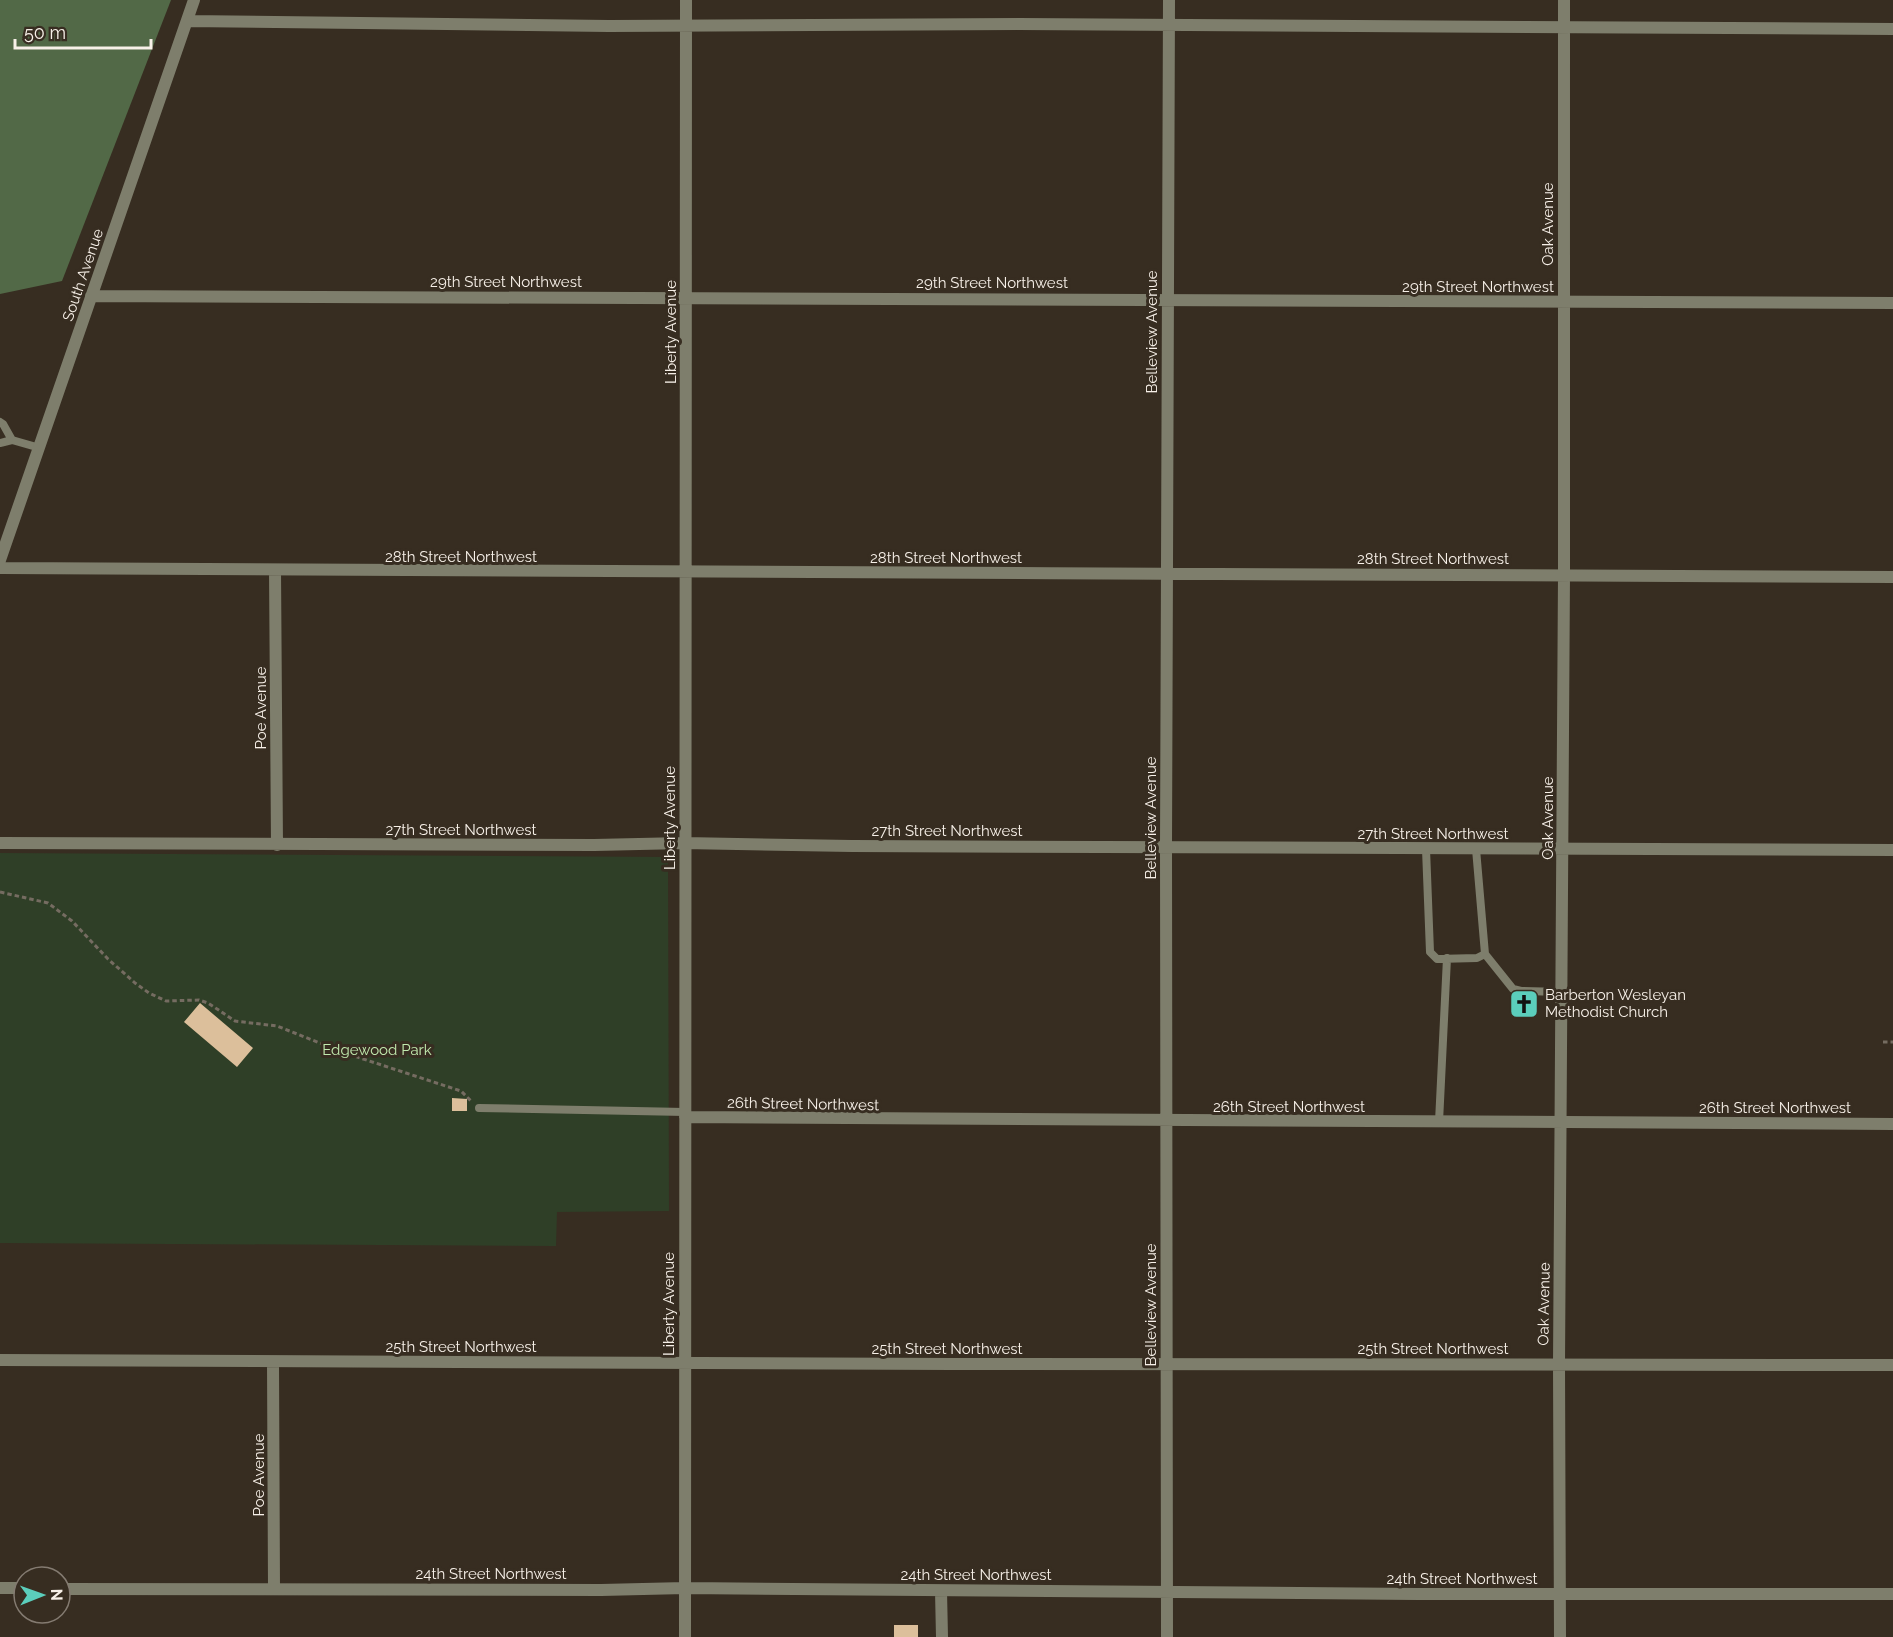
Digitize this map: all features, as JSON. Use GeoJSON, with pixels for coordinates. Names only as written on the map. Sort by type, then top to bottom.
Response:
{"type":"FeatureCollection","features":[{"type":"Feature","properties":{"kind":"street","name":"South Avenue"},"geometry":{"type":"LineString","coordinates":[[0,560],[194,0]]}},
{"type":"Feature","properties":{"kind":"street","name":"Liberty Avenue"},"geometry":{"type":"LineString","coordinates":[[685,1637],[686,0]]}},
{"type":"Feature","properties":{"kind":"street","name":"Belleview Avenue"},"geometry":{"type":"LineString","coordinates":[[1167,1637],[1165,1121],[1169,0]]}},
{"type":"Feature","properties":{"kind":"street","name":"Oak Avenue"},"geometry":{"type":"LineString","coordinates":[[1560,1637],[1564,0]]}},
{"type":"Feature","properties":{"kind":"street"},"geometry":{"type":"LineString","coordinates":[[187,21],[1893,29]]}},
{"type":"Feature","properties":{"kind":"street","name":"29th Street Northwest"},"geometry":{"type":"LineString","coordinates":[[91,296],[1893,303]]}},
{"type":"Feature","properties":{"kind":"street","name":"28th Street Northwest"},"geometry":{"type":"LineString","coordinates":[[0,568],[1893,577]]}},
{"type":"Feature","properties":{"kind":"street","name":"Poe Avenue"},"geometry":{"type":"LineString","coordinates":[[275,570],[277,845]]}},
{"type":"Feature","properties":{"kind":"street","name":"27th Street Northwest"},"geometry":{"type":"LineString","coordinates":[[0,843],[277,845],[684,843],[852,846],[1893,850]]}},
{"type":"Feature","properties":{"kind":"street","name":"26th Street Northwest"},"geometry":{"type":"LineString","coordinates":[[685,1115],[1165,1121],[1893,1124]]}},
{"type":"Feature","properties":{"kind":"street","name":"25th Street Northwest"},"geometry":{"type":"LineString","coordinates":[[0,1360],[1893,1365]]}},
{"type":"Feature","properties":{"kind":"street","name":"Poe Avenue"},"geometry":{"type":"LineString","coordinates":[[273,1362],[274,1589]]}},
{"type":"Feature","properties":{"kind":"street","name":"24th Street Northwest"},"geometry":{"type":"LineString","coordinates":[[72,1588],[601,1590],[685,1588],[1893,1594]]}},
{"type":"Feature","properties":{"kind":"street"},"geometry":{"type":"LineString","coordinates":[[942,1591],[942,1637]]}},
{"type":"Feature","properties":{"kind":"lane"},"geometry":{"type":"LineString","coordinates":[[0,422],[12,440]]}},
{"type":"Feature","properties":{"kind":"lane"},"geometry":{"type":"LineString","coordinates":[[0,443],[12,440],[40,448]]}},
{"type":"Feature","properties":{"kind":"lane"},"geometry":{"type":"LineString","coordinates":[[1426,849],[1430,952],[1437,958],[1477,958],[1485,954]]}},
{"type":"Feature","properties":{"kind":"lane"},"geometry":{"type":"LineString","coordinates":[[1476,849],[1485,954],[1513,989],[1562,992]]}},
{"type":"Feature","properties":{"kind":"lane"},"geometry":{"type":"LineString","coordinates":[[1439,1122],[1447,958]]}},
{"type":"Feature","properties":{"kind":"lane"},"geometry":{"type":"LineString","coordinates":[[479,1108],[685,1115]]}},
{"type":"Feature","properties":{"kind":"path"},"geometry":{"type":"LineString","coordinates":[[0,892],[48,903],[72,921],[108,959],[149,993],[166,1001],[199,1000],[208,1003],[235,1021],[277,1026],[345,1053],[460,1091],[479,1108]]}},
{"type":"Feature","properties":{"kind":"path"},"geometry":{"type":"LineString","coordinates":[[1883,1042],[1893,1042]]}},
{"type":"Feature","properties":{"kind":"green space"},"geometry":{"type":"Polygon","coordinates":[[[0,0],[171,0],[62,281],[0,294],[0,0]]]}},
{"type":"Feature","properties":{"kind":"green space","name":"Edgewood Park"},"geometry":{"type":"Polygon","coordinates":[[[0,853],[668,857],[669,1211],[557,1212],[556,1246],[0,1243],[0,853]]]}},
{"type":"Feature","properties":{"kind":"building"},"geometry":{"type":"Polygon","coordinates":[[[200,1003],[253,1048],[237,1067],[184,1022],[200,1003]]]}},
{"type":"Feature","properties":{"kind":"building"},"geometry":{"type":"Polygon","coordinates":[[[452,1098],[467,1099],[467,1111],[452,1111],[452,1098]]]}},
{"type":"Feature","properties":{"kind":"building"},"geometry":{"type":"Polygon","coordinates":[[[894,1625],[918,1625],[918,1637],[894,1637],[894,1625]]]}},
{"type":"Feature","properties":{"kind":"place","name":"Barberton Wesleyan Methodist Church"},"geometry":{"type":"Point","coordinates":[1524,1004]}}]}
